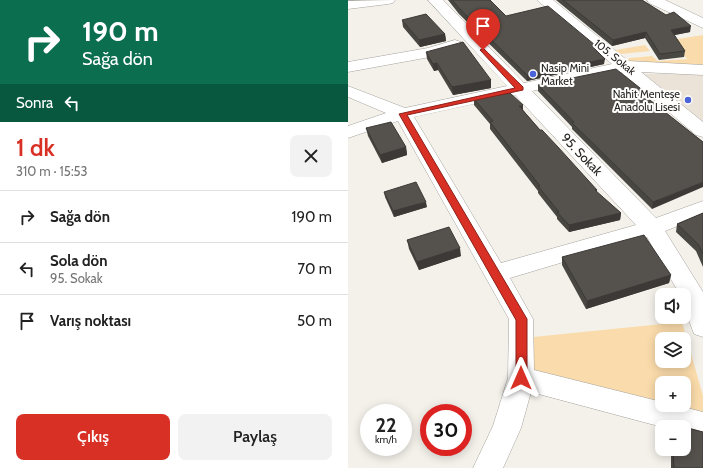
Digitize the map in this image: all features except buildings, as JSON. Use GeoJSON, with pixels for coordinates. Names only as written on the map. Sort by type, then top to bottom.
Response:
{"type":"FeatureCollection","features":[{"type":"Feature","properties":{"kind":"street"},"geometry":{"type":"LineString","coordinates":[[348,5],[388,0]]}},
{"type":"Feature","properties":{"kind":"street","name":"95. Sokak"},"geometry":{"type":"LineString","coordinates":[[435,0],[652,228],[690,289],[703,327]]}},
{"type":"Feature","properties":{"kind":"street","name":"105. Sokak"},"geometry":{"type":"LineString","coordinates":[[544,0],[703,131]]}},
{"type":"Feature","properties":{"kind":"street"},"geometry":{"type":"LineString","coordinates":[[654,0],[703,24]]}},
{"type":"Feature","properties":{"kind":"street"},"geometry":{"type":"LineString","coordinates":[[348,67],[430,52],[474,40]]}},
{"type":"Feature","properties":{"kind":"street"},"geometry":{"type":"LineString","coordinates":[[348,132],[402,114],[625,66],[703,70]]}},
{"type":"Feature","properties":{"kind":"street"},"geometry":{"type":"LineString","coordinates":[[348,91],[402,114],[494,274],[522,319],[521,378],[506,428],[488,468]]}},
{"type":"Feature","properties":{"kind":"street"},"geometry":{"type":"LineString","coordinates":[[494,274],[652,228],[703,208]]}},
{"type":"Feature","properties":{"kind":"street"},"geometry":{"type":"LineString","coordinates":[[521,378],[703,425]]}},
{"type":"Feature","properties":{"kind":"shaded area"},"geometry":{"type":"Polygon","coordinates":[[[703,35],[703,66],[625,62],[630,58],[652,56],[658,61],[687,59],[672,40],[703,35]]]}},
{"type":"Feature","properties":{"kind":"shaded area"},"geometry":{"type":"Polygon","coordinates":[[[645,45],[650,51],[621,54],[610,51],[645,45]]]}},
{"type":"Feature","properties":{"kind":"shaded area","name":"Nahit Menteşe Anadolu Lisesi"},"geometry":{"type":"Polygon","coordinates":[[[641,74],[703,74],[703,126],[641,74]]]}},
{"type":"Feature","properties":{"kind":"shaded area"},"geometry":{"type":"Polygon","coordinates":[[[662,324],[683,324],[685,332],[655,332],[655,368],[691,368],[691,354],[703,396],[703,414],[691,411],[691,376],[655,376],[655,402],[531,372],[533,337],[662,324]]]}},
{"type":"Feature","properties":{"kind":"place","name":"Nasip Mini Market"},"geometry":{"type":"Point","coordinates":[533,74]}},
{"type":"Feature","properties":{"kind":"place","name":"Nahit Menteşe Anadolu Lisesi"},"geometry":{"type":"Point","coordinates":[688,100]}},
{"type":"Feature","properties":{"kind":"route"},"geometry":{"type":"LineString","coordinates":[[483,50],[520,89],[402,114],[494,274],[522,319],[521,378]]}}]}
